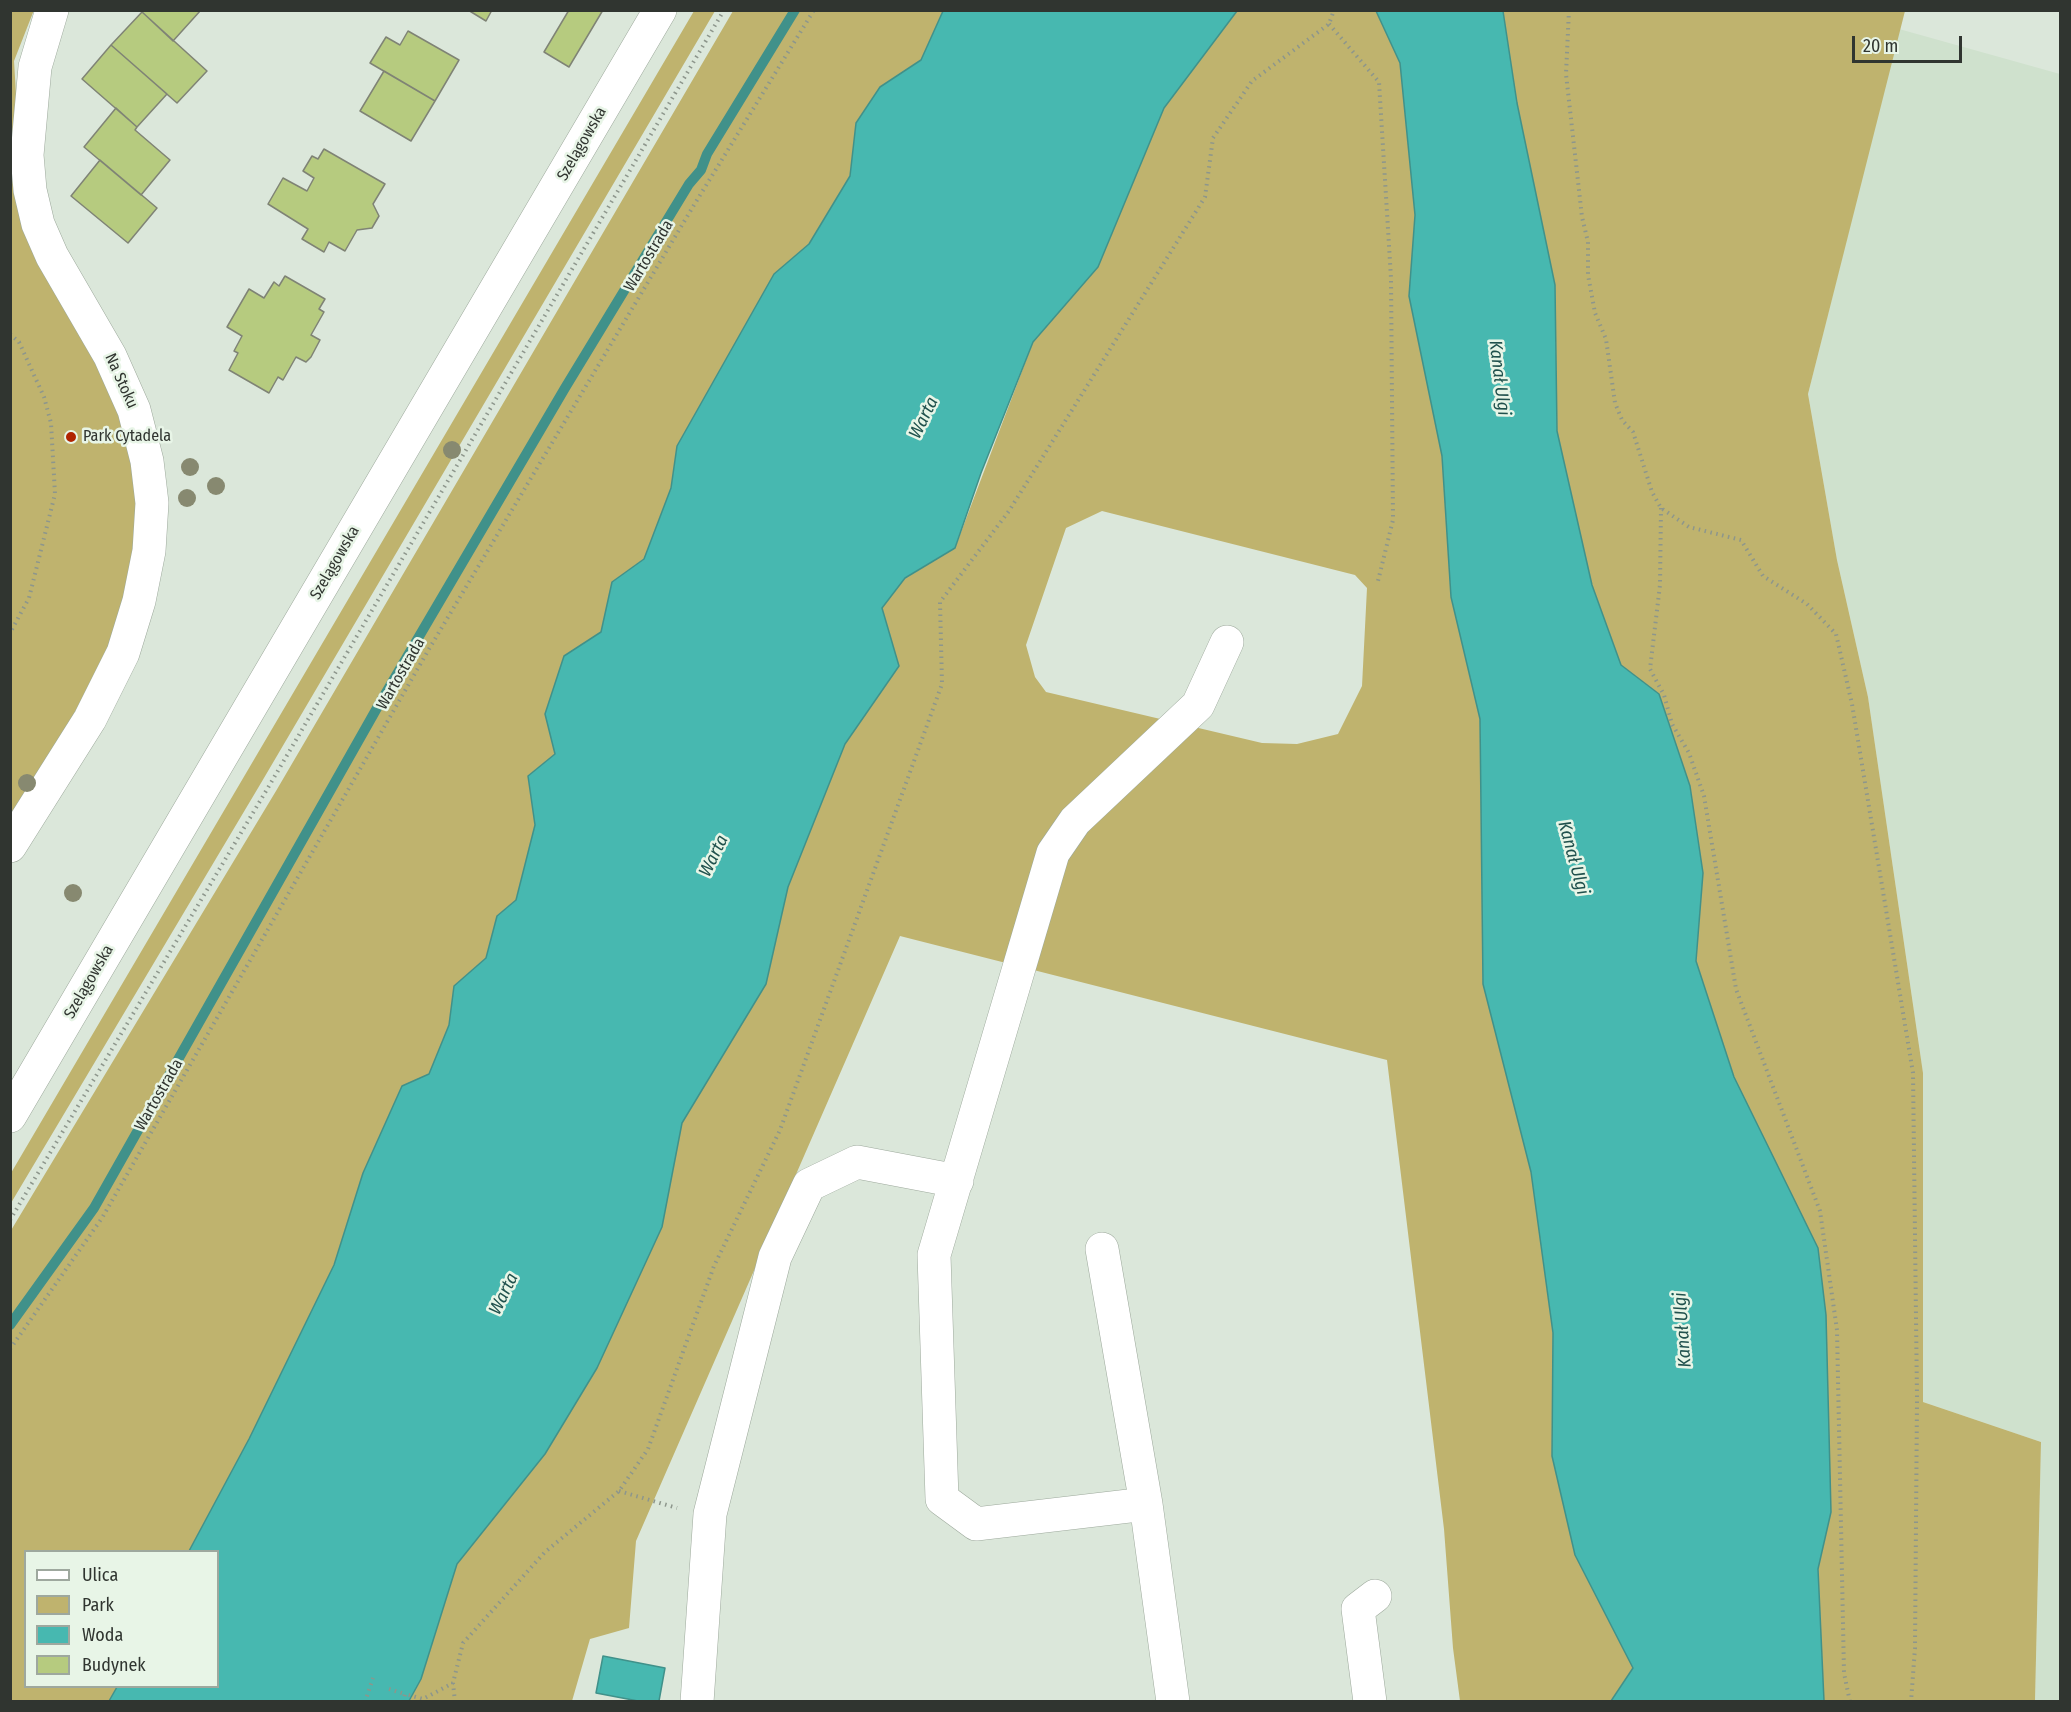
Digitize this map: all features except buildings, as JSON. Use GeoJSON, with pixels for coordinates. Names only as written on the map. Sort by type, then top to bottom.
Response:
{"type":"FeatureCollection","features":[{"type":"Feature","properties":{"kind":"street","name":"Na Stoku"},"geometry":{"type":"LineString","coordinates":[[10,846],[90,719],[123,653],[149,550],[152,503],[147,461],[134,410],[110,356],[52,256],[38,224],[30,190],[27,155],[35,67],[52,10]]}},
{"type":"Feature","properties":{"kind":"street","name":"Szelągowska"},"geometry":{"type":"LineString","coordinates":[[10,1116],[660,10]]}},
{"type":"Feature","properties":{"kind":"street"},"geometry":{"type":"LineString","coordinates":[[1146,1504],[976,1524],[942,1499],[934,1255],[1053,853],[1076,821],[1198,705],[1227,642]]}},
{"type":"Feature","properties":{"kind":"street"},"geometry":{"type":"LineString","coordinates":[[697,1701],[710,1514],[775,1257],[808,1185],[856,1161],[957,1180]]}},
{"type":"Feature","properties":{"kind":"street"},"geometry":{"type":"LineString","coordinates":[[1102,1249],[1146,1504],[1173,1701]]}},
{"type":"Feature","properties":{"kind":"street"},"geometry":{"type":"LineString","coordinates":[[1370,1701],[1358,1609],[1375,1596]]}},
{"type":"Feature","properties":{"kind":"path"},"geometry":{"type":"LineString","coordinates":[[10,1220],[263,796],[724,10]]}},
{"type":"Feature","properties":{"kind":"path","name":"Wartostrada"},"geometry":{"type":"LineString","coordinates":[[10,1349],[102,1218],[429,649],[694,205],[814,10]]}},
{"type":"Feature","properties":{"kind":"path"},"geometry":{"type":"LineString","coordinates":[[455,1701],[453,1683],[463,1643],[545,1552],[619,1491],[648,1449],[714,1266],[780,1130],[938,696],[942,684],[940,602],[1009,511],[1205,197],[1213,138],[1252,81],[1329,24],[1334,10]]}},
{"type":"Feature","properties":{"kind":"path"},"geometry":{"type":"LineString","coordinates":[[1569,10],[1566,74],[1595,313],[1606,339],[1615,403],[1622,420],[1633,432],[1652,492],[1661,508],[1689,527],[1741,540],[1763,576],[1807,604],[1836,634],[1852,704],[1913,1073],[1917,1398],[1915,1648],[1911,1701]]}},
{"type":"Feature","properties":{"kind":"path"},"geometry":{"type":"LineString","coordinates":[[1329,24],[1379,82],[1391,278],[1393,520],[1378,581]]}},
{"type":"Feature","properties":{"kind":"path"},"geometry":{"type":"LineString","coordinates":[[10,334],[19,342],[35,372],[44,397],[51,423],[55,494],[29,597],[10,633]]}},
{"type":"Feature","properties":{"kind":"path"},"geometry":{"type":"LineString","coordinates":[[1661,508],[1660,585],[1650,669],[1665,695],[1671,724],[1689,753],[1704,796],[1736,989],[1820,1211],[1837,1330],[1844,1673],[1850,1701]]}},
{"type":"Feature","properties":{"kind":"path"},"geometry":{"type":"LineString","coordinates":[[619,1491],[651,1502],[710,1514]]}},
{"type":"Feature","properties":{"kind":"path"},"geometry":{"type":"LineString","coordinates":[[365,1701],[373,1678]]}},
{"type":"Feature","properties":{"kind":"path"},"geometry":{"type":"LineString","coordinates":[[389,1689],[423,1699],[453,1683]]}},
{"type":"Feature","properties":{"kind":"path"},"geometry":{"type":"LineString","coordinates":[[403,1701],[405,1694]]}},
{"type":"Feature","properties":{"kind":"shaded area"},"geometry":{"type":"Polygon","coordinates":[[[1899,29],[2060,74],[2060,1701],[2035,1701],[2041,1442],[1923,1402],[1923,1073],[1868,697],[1837,560],[1808,394],[1899,29]]]}},
{"type":"Feature","properties":{"kind":"green space","name":"Park Cytadela"},"geometry":{"type":"Polygon","coordinates":[[[34,10],[14,61],[18,127],[15,155],[130,363],[140,502],[127,601],[88,699],[11,823],[10,11],[34,10]]]}},
{"type":"Feature","properties":{"kind":"green space"},"geometry":{"type":"Polygon","coordinates":[[[694,11],[715,11],[11,1203],[11,1173],[694,11]]]}},
{"type":"Feature","properties":{"kind":"green space"},"geometry":{"type":"Polygon","coordinates":[[[733,11],[943,11],[921,60],[880,87],[856,123],[850,176],[809,244],[774,274],[677,446],[671,488],[644,559],[612,582],[601,632],[564,656],[545,714],[555,754],[528,776],[535,825],[516,900],[497,916],[486,958],[454,986],[449,1025],[429,1074],[402,1086],[363,1173],[334,1265],[249,1439],[190,1550],[24,1550],[24,1688],[116,1688],[109,1701],[11,1701],[10,1232],[276,791],[733,11]]]}},
{"type":"Feature","properties":{"kind":"green space"},"geometry":{"type":"Polygon","coordinates":[[[1237,11],[1376,11],[1400,63],[1415,215],[1409,296],[1442,456],[1451,597],[1480,719],[1483,984],[1531,1172],[1553,1333],[1552,1456],[1575,1555],[1633,1668],[1611,1701],[1460,1701],[1453,1648],[1444,1529],[1387,1060],[900,936],[636,1541],[629,1628],[590,1639],[572,1701],[409,1702],[421,1679],[457,1564],[545,1454],[597,1368],[662,1227],[682,1123],[766,984],[788,887],[845,744],[899,666],[882,608],[905,578],[955,548],[1033,342],[1098,267],[1164,108],[1237,11]],[[1102,511],[1066,528],[1026,645],[1035,677],[1046,692],[1262,743],[1297,744],[1338,734],[1362,686],[1367,588],[1355,575],[1102,511]]]}},
{"type":"Feature","properties":{"kind":"green space"},"geometry":{"type":"Polygon","coordinates":[[[1503,11],[1905,11],[1808,394],[1837,560],[1868,697],[1923,1073],[1923,1402],[2041,1442],[2035,1701],[1824,1701],[1818,1569],[1831,1512],[1734,1077],[1696,961],[1703,873],[1690,786],[1659,694],[1621,665],[1592,585],[1557,431],[1555,285],[1517,103],[1503,11]]]}},
{"type":"Feature","properties":{"kind":"water","name":"Warta"},"geometry":{"type":"Polygon","coordinates":[[[943,11],[1237,11],[1164,108],[1098,267],[1033,342],[981,473],[955,548],[905,578],[882,608],[899,666],[845,744],[788,887],[766,984],[682,1123],[662,1227],[597,1368],[545,1454],[457,1564],[421,1679],[409,1701],[109,1701],[116,1688],[219,1688],[219,1550],[190,1550],[249,1439],[334,1265],[363,1173],[402,1086],[429,1074],[449,1025],[454,986],[486,958],[497,916],[516,900],[535,825],[528,776],[555,754],[545,714],[564,656],[601,632],[612,582],[644,559],[671,488],[677,446],[774,274],[809,244],[850,176],[856,123],[880,87],[921,60],[943,11]]]}},
{"type":"Feature","properties":{"kind":"water","name":"Kanał Ulgi"},"geometry":{"type":"Polygon","coordinates":[[[1376,11],[1503,11],[1517,103],[1555,285],[1557,431],[1592,585],[1621,665],[1659,694],[1690,786],[1703,873],[1696,961],[1734,1077],[1818,1248],[1826,1315],[1831,1512],[1818,1569],[1824,1701],[1611,1701],[1633,1668],[1575,1555],[1552,1456],[1553,1333],[1531,1172],[1483,984],[1480,719],[1451,597],[1442,456],[1409,296],[1415,215],[1400,63],[1376,11]]]}},
{"type":"Feature","properties":{"kind":"water"},"geometry":{"type":"Polygon","coordinates":[[[603,1656],[665,1668],[659,1701],[638,1701],[596,1693],[603,1656]]]}},
{"type":"Feature","properties":{"kind":"waterway"},"geometry":{"type":"LineString","coordinates":[[10,1325],[94,1208],[377,708],[565,388],[689,184],[701,170],[707,154],[795,10]]}},
{"type":"Feature","properties":{"kind":"place","name":"Park Cytadela"},"geometry":{"type":"Point","coordinates":[71,437]}}]}
